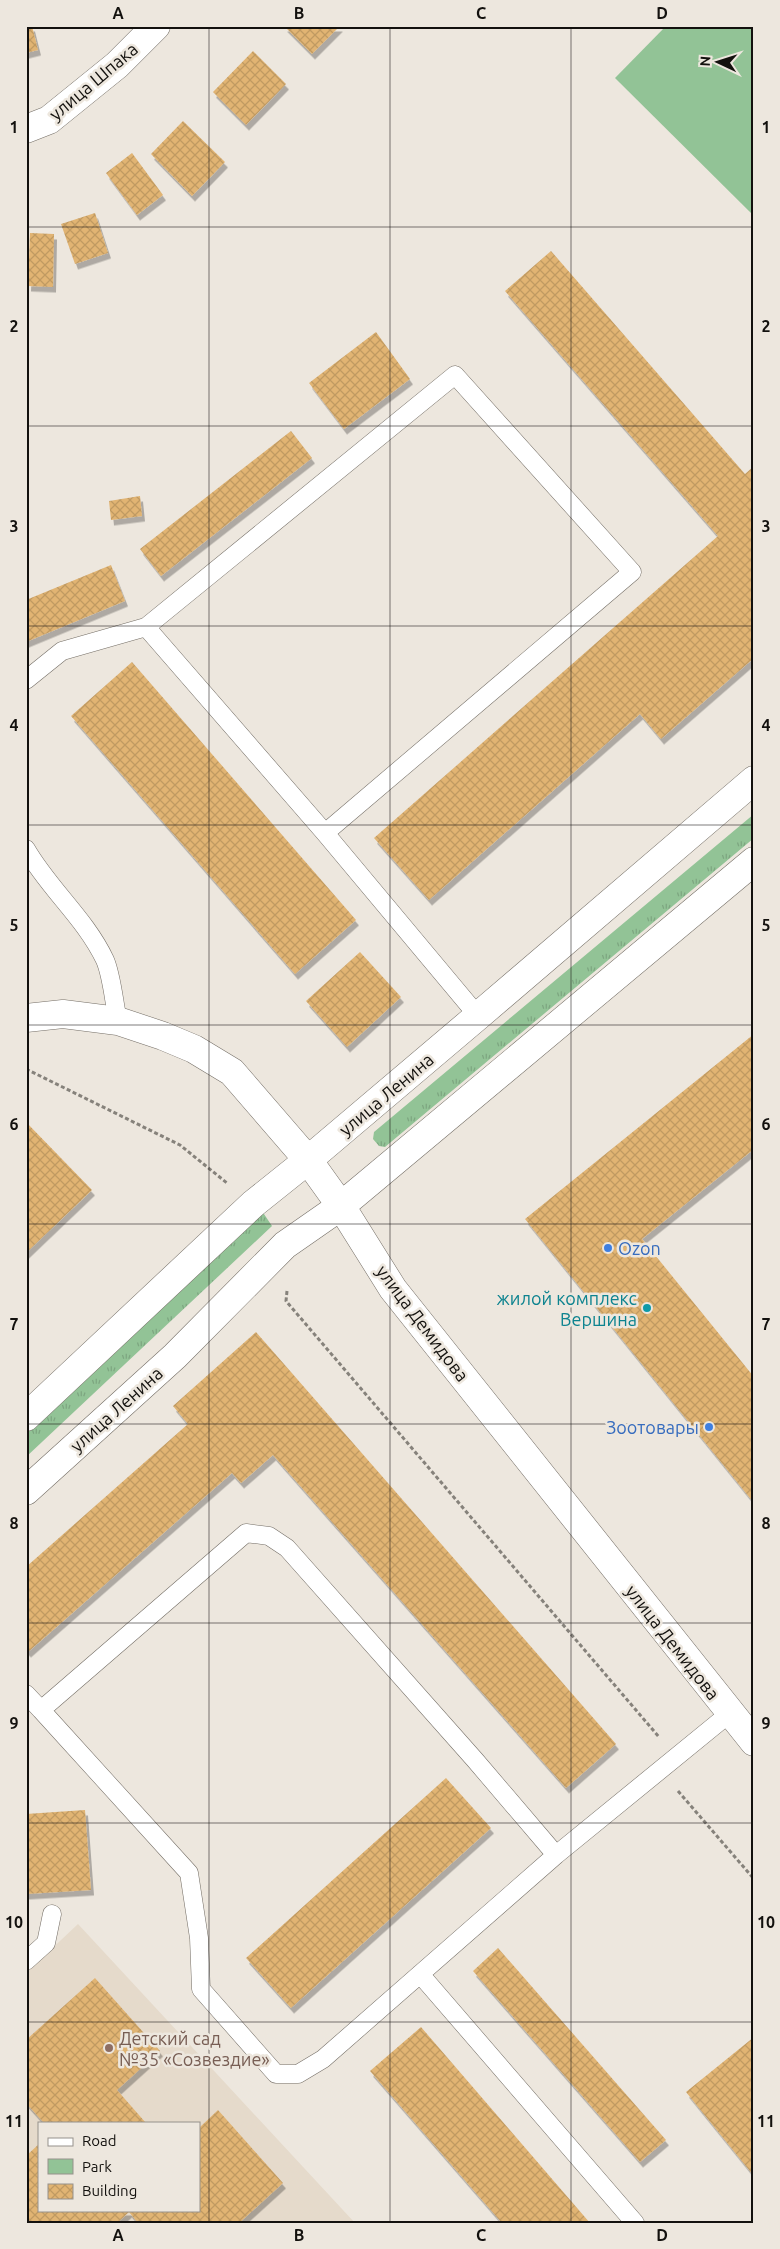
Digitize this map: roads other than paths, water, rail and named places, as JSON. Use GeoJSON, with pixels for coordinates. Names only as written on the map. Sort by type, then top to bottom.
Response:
{"type":"FeatureCollection","features":[{"type":"Feature","properties":{"kind":"street","name":"улица Шпака"},"geometry":{"type":"LineString","coordinates":[[26,129],[49,120],[117,65],[156,26]]}},
{"type":"Feature","properties":{"kind":"street","name":"улица Ленина"},"geometry":{"type":"LineString","coordinates":[[26,1417],[253,1204],[308,1160],[754,780]]}},
{"type":"Feature","properties":{"kind":"street","name":"улица Ленина"},"geometry":{"type":"LineString","coordinates":[[26,1491],[175,1356],[285,1245],[341,1206],[754,861]]}},
{"type":"Feature","properties":{"kind":"street","name":"улица Демидова"},"geometry":{"type":"LineString","coordinates":[[26,1018],[63,1014],[118,1021],[194,1049],[232,1072],[308,1160],[341,1206],[393,1289],[754,1742]]}},
{"type":"Feature","properties":{"kind":"lane"},"geometry":{"type":"LineString","coordinates":[[26,680],[62,651],[146,627],[454,375],[632,572],[324,833]]}},
{"type":"Feature","properties":{"kind":"lane"},"geometry":{"type":"LineString","coordinates":[[146,627],[324,833],[478,1016]]}},
{"type":"Feature","properties":{"kind":"lane"},"geometry":{"type":"LineString","coordinates":[[26,849],[38,869],[81,920],[106,962],[118,1021]]}},
{"type":"Feature","properties":{"kind":"lane"},"geometry":{"type":"LineString","coordinates":[[41,1710],[246,1533],[269,1536],[287,1548],[556,1855]]}},
{"type":"Feature","properties":{"kind":"lane"},"geometry":{"type":"LineString","coordinates":[[26,1694],[188,1873],[199,1938],[201,1989],[276,2074],[298,2074],[323,2059],[556,1855],[730,1713]]}},
{"type":"Feature","properties":{"kind":"lane"},"geometry":{"type":"LineString","coordinates":[[26,1961],[46,1943],[52,1914]]}},
{"type":"Feature","properties":{"kind":"lane"},"geometry":{"type":"LineString","coordinates":[[26,1944],[46,1943]]}},
{"type":"Feature","properties":{"kind":"lane"},"geometry":{"type":"LineString","coordinates":[[420,1974],[635,2223]]}},
{"type":"Feature","properties":{"kind":"place","name":"Ozon"},"geometry":{"type":"Point","coordinates":[608,1248]}},
{"type":"Feature","properties":{"kind":"place","name":"жилой комплекс Вершина"},"geometry":{"type":"Point","coordinates":[647,1308]}},
{"type":"Feature","properties":{"kind":"place","name":"Зоотовары"},"geometry":{"type":"Point","coordinates":[709,1427]}},
{"type":"Feature","properties":{"kind":"place","name":"Детский сад №35 «Созвездие»"},"geometry":{"type":"Point","coordinates":[109,2048]}}]}
